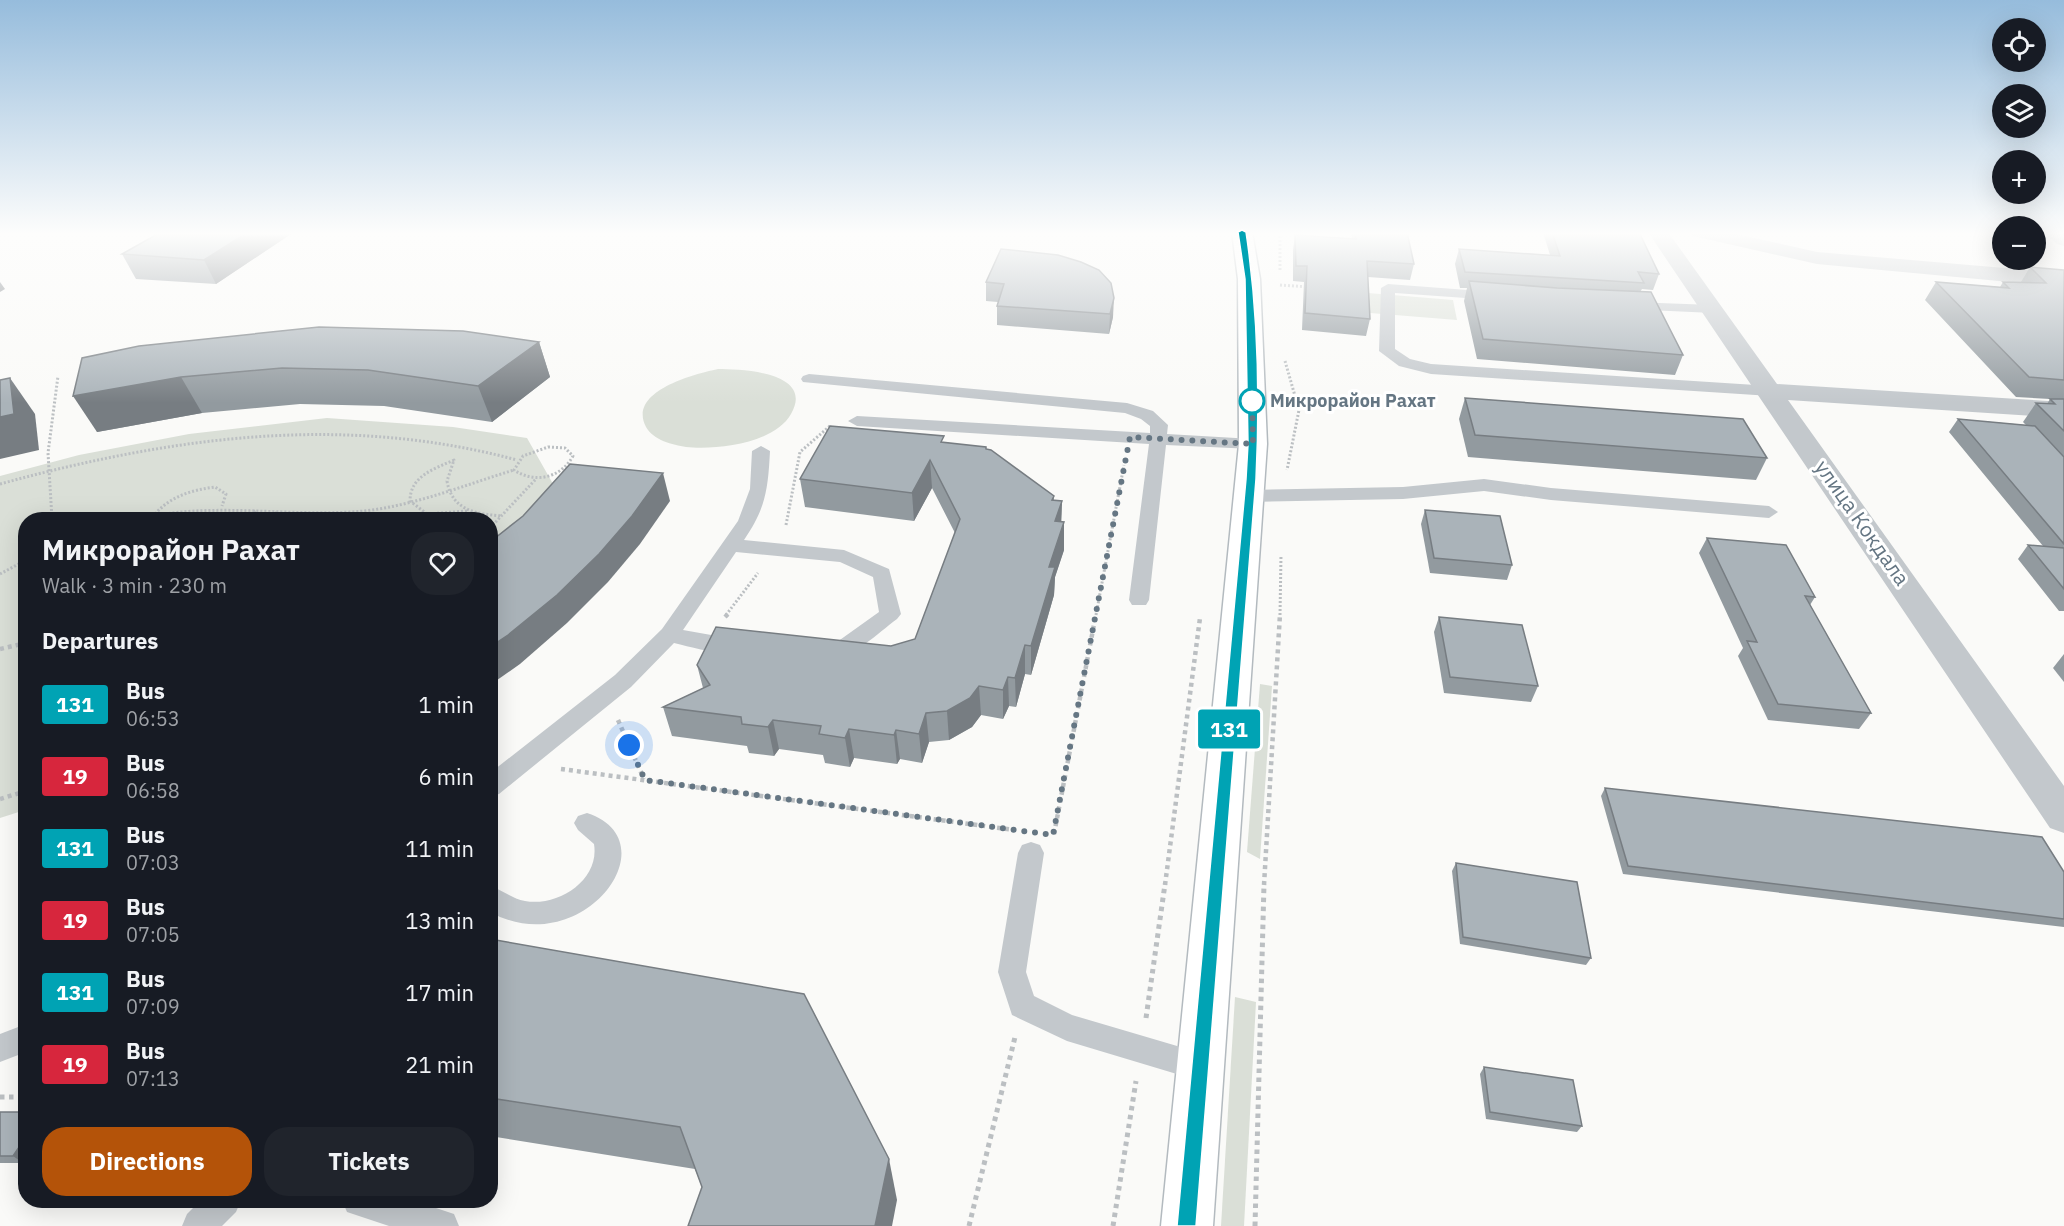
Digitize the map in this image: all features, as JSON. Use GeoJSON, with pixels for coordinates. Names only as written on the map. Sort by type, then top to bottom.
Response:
{"type":"FeatureCollection","features":[{"type":"Feature","properties":{"kind":"street"},"geometry":{"type":"LineString","coordinates":[[1187,1226],[1200,1066],[1266,495],[1253,444],[1249,289]]}},
{"type":"Feature","properties":{"kind":"street","name":"улица Кокдала"},"geometry":{"type":"LineString","coordinates":[[1699,289],[2064,817]]}},
{"type":"Feature","properties":{"kind":"street"},"geometry":{"type":"LineString","coordinates":[[1771,391],[2064,410]]}},
{"type":"Feature","properties":{"kind":"lane"},"geometry":{"type":"LineString","coordinates":[[1388,289],[1386,351],[1405,363],[1431,369],[1771,391]]}},
{"type":"Feature","properties":{"kind":"lane"},"geometry":{"type":"LineString","coordinates":[[1404,289],[1506,297]]}},
{"type":"Feature","properties":{"kind":"lane"},"geometry":{"type":"LineString","coordinates":[[1620,305],[1713,309]]}},
{"type":"Feature","properties":{"kind":"lane"},"geometry":{"type":"LineString","coordinates":[[809,378],[1127,408],[1147,415],[1159,425],[1139,600]]}},
{"type":"Feature","properties":{"kind":"lane"},"geometry":{"type":"LineString","coordinates":[[857,421],[1253,444]]}},
{"type":"Feature","properties":{"kind":"lane"},"geometry":{"type":"LineString","coordinates":[[498,782],[623,681],[670,634],[747,521],[759,489],[761,451]]}},
{"type":"Feature","properties":{"kind":"lane"},"geometry":{"type":"LineString","coordinates":[[1266,495],[1403,493],[1484,485],[1551,494],[1769,512]]}},
{"type":"Feature","properties":{"kind":"lane"},"geometry":{"type":"LineString","coordinates":[[730,545],[844,556],[882,573],[890,614],[842,649],[804,651]]}},
{"type":"Feature","properties":{"kind":"lane"},"geometry":{"type":"LineString","coordinates":[[670,634],[695,641],[761,648]]}},
{"type":"Feature","properties":{"kind":"lane"},"geometry":{"type":"LineString","coordinates":[[498,904],[503,908],[542,914],[569,906],[602,878],[610,857],[607,840],[587,823]]}},
{"type":"Feature","properties":{"kind":"lane"},"geometry":{"type":"LineString","coordinates":[[1030,839],[1012,972],[1022,1005],[1066,1027],[1200,1066]]}},
{"type":"Feature","properties":{"kind":"lane"},"geometry":{"type":"LineString","coordinates":[[0,1048],[18,1041]]}},
{"type":"Feature","properties":{"kind":"lane"},"geometry":{"type":"LineString","coordinates":[[199,1226],[216,1208]]}},
{"type":"Feature","properties":{"kind":"lane"},"geometry":{"type":"LineString","coordinates":[[385,1208],[442,1226]]}},
{"type":"Feature","properties":{"kind":"path"},"geometry":{"type":"LineString","coordinates":[[1280,289],[1281,297]]}},
{"type":"Feature","properties":{"kind":"path"},"geometry":{"type":"LineString","coordinates":[[1266,495],[1299,410],[1283,354]]}},
{"type":"Feature","properties":{"kind":"path"},"geometry":{"type":"LineString","coordinates":[[51,512],[48,453],[58,376]]}},
{"type":"Feature","properties":{"kind":"path"},"geometry":{"type":"LineString","coordinates":[[0,484],[80,462],[136,451],[219,439],[292,433],[334,432],[447,443],[517,460]]}},
{"type":"Feature","properties":{"kind":"path"},"geometry":{"type":"LineString","coordinates":[[559,768],[1030,839],[1053,835],[1130,437]]}},
{"type":"Feature","properties":{"kind":"path"},"geometry":{"type":"LineString","coordinates":[[548,447],[565,448],[573,456],[569,466],[556,474],[537,479],[521,477],[514,470],[517,460],[531,451],[548,447]]}},
{"type":"Feature","properties":{"kind":"path"},"geometry":{"type":"LineString","coordinates":[[424,512],[410,501],[409,493],[415,482],[454,460],[447,469],[447,489],[467,511]]}},
{"type":"Feature","properties":{"kind":"path"},"geometry":{"type":"LineString","coordinates":[[353,512],[410,501],[514,470]]}},
{"type":"Feature","properties":{"kind":"path"},"geometry":{"type":"LineString","coordinates":[[498,520],[537,479]]}},
{"type":"Feature","properties":{"kind":"path"},"geometry":{"type":"LineString","coordinates":[[156,512],[162,504],[179,495],[215,487],[226,494],[222,506]]}},
{"type":"Feature","properties":{"kind":"path"},"geometry":{"type":"LineString","coordinates":[[172,512],[222,506],[277,512]]}},
{"type":"Feature","properties":{"kind":"path"},"geometry":{"type":"LineString","coordinates":[[454,512],[474,512]]}},
{"type":"Feature","properties":{"kind":"path"},"geometry":{"type":"LineString","coordinates":[[498,515],[502,516]]}},
{"type":"Feature","properties":{"kind":"path"},"geometry":{"type":"LineString","coordinates":[[1255,1226],[1266,828],[1279,642],[1281,551]]}},
{"type":"Feature","properties":{"kind":"path"},"geometry":{"type":"LineString","coordinates":[[0,574],[18,564]]}},
{"type":"Feature","properties":{"kind":"path"},"geometry":{"type":"LineString","coordinates":[[1113,1226],[1163,905],[1176,785],[1201,606]]}},
{"type":"Feature","properties":{"kind":"path"},"geometry":{"type":"LineString","coordinates":[[0,649],[18,645]]}},
{"type":"Feature","properties":{"kind":"path"},"geometry":{"type":"LineString","coordinates":[[614,710],[645,780]]}},
{"type":"Feature","properties":{"kind":"path"},"geometry":{"type":"LineString","coordinates":[[0,799],[18,793]]}},
{"type":"Feature","properties":{"kind":"path"},"geometry":{"type":"LineString","coordinates":[[0,1097],[18,1097]]}},
{"type":"Feature","properties":{"kind":"shaded area"},"geometry":{"type":"Polygon","coordinates":[[[1368,293],[1453,300],[1457,320],[1370,313],[1368,293]]]}},
{"type":"Feature","properties":{"kind":"shaded area"},"geometry":{"type":"Polygon","coordinates":[[[718,369],[758,372],[785,381],[793,389],[796,400],[791,414],[772,432],[728,446],[698,448],[681,446],[664,441],[649,432],[643,414],[646,403],[654,394],[680,380],[718,369]]]}},
{"type":"Feature","properties":{"kind":"shaded area"},"geometry":{"type":"Polygon","coordinates":[[[327,418],[453,427],[527,438],[557,491],[498,549],[498,512],[18,512],[18,812],[0,818],[0,476],[79,455],[189,434],[327,418]]]}},
{"type":"Feature","properties":{"kind":"shaded area"},"geometry":{"type":"Polygon","coordinates":[[[1260,684],[1272,686],[1260,859],[1247,852],[1260,684]]]}},
{"type":"Feature","properties":{"kind":"shaded area"},"geometry":{"type":"Polygon","coordinates":[[[1235,997],[1256,1002],[1244,1226],[1221,1226],[1235,997]]]}},
{"type":"Feature","properties":{"kind":"building"},"geometry":{"type":"Polygon","coordinates":[[[1002,289],[1112,289],[1114,298],[1110,314],[997,306],[1002,289]]]}},
{"type":"Feature","properties":{"kind":"building"},"geometry":{"type":"Polygon","coordinates":[[[1306,289],[1368,289],[1370,319],[1305,313],[1306,289]]]}},
{"type":"Feature","properties":{"kind":"building"},"geometry":{"type":"Polygon","coordinates":[[[1471,289],[1651,292],[1683,355],[1483,339],[1471,289]]]}},
{"type":"Feature","properties":{"kind":"building"},"geometry":{"type":"Polygon","coordinates":[[[1943,289],[2064,289],[2064,380],[2029,377],[1943,289]]]}},
{"type":"Feature","properties":{"kind":"building"},"geometry":{"type":"Polygon","coordinates":[[[319,327],[463,331],[539,342],[478,386],[368,370],[282,368],[181,377],[73,396],[82,358],[139,346],[319,327]]]}},
{"type":"Feature","properties":{"kind":"building"},"geometry":{"type":"Polygon","coordinates":[[[10,378],[14,414],[0,417],[0,380],[10,378]]]}},
{"type":"Feature","properties":{"kind":"building"},"geometry":{"type":"Polygon","coordinates":[[[1465,398],[1743,419],[1767,458],[1475,435],[1465,398]]]}},
{"type":"Feature","properties":{"kind":"building"},"geometry":{"type":"Polygon","coordinates":[[[2050,399],[2064,399],[2064,431],[2036,403],[2055,404],[2050,399]]]}},
{"type":"Feature","properties":{"kind":"building"},"geometry":{"type":"Polygon","coordinates":[[[1958,419],[2035,426],[2064,457],[2064,544],[1958,419]]]}},
{"type":"Feature","properties":{"kind":"building"},"geometry":{"type":"Polygon","coordinates":[[[830,426],[944,436],[941,442],[986,447],[1054,496],[1052,500],[1062,501],[1055,521],[1064,522],[1049,567],[1055,567],[1031,646],[1025,645],[1015,678],[1008,677],[1003,690],[979,686],[970,698],[947,711],[926,713],[919,734],[896,730],[894,735],[849,729],[845,738],[819,734],[821,726],[773,720],[768,727],[742,724],[741,717],[663,707],[710,685],[697,665],[716,627],[891,646],[915,639],[960,519],[930,460],[912,493],[800,479],[830,426]]]}},
{"type":"Feature","properties":{"kind":"building"},"geometry":{"type":"Polygon","coordinates":[[[570,464],[663,473],[632,516],[599,554],[557,595],[498,642],[498,536],[523,516],[570,464]]]}},
{"type":"Feature","properties":{"kind":"building"},"geometry":{"type":"Polygon","coordinates":[[[1425,510],[1500,516],[1512,565],[1434,558],[1425,510]]]}},
{"type":"Feature","properties":{"kind":"building"},"geometry":{"type":"Polygon","coordinates":[[[1707,538],[1786,545],[1815,597],[1805,596],[1871,713],[1778,704],[1747,641],[1757,642],[1707,538]]]}},
{"type":"Feature","properties":{"kind":"building"},"geometry":{"type":"Polygon","coordinates":[[[2028,545],[2064,548],[2064,589],[2028,545]]]}},
{"type":"Feature","properties":{"kind":"building"},"geometry":{"type":"Polygon","coordinates":[[[1439,617],[1522,625],[1538,686],[1450,677],[1439,617]]]}},
{"type":"Feature","properties":{"kind":"building"},"geometry":{"type":"Polygon","coordinates":[[[1605,788],[2042,837],[2064,872],[2064,919],[1628,866],[1605,788]]]}},
{"type":"Feature","properties":{"kind":"building"},"geometry":{"type":"Polygon","coordinates":[[[1456,863],[1577,882],[1591,958],[1463,937],[1456,863]]]}},
{"type":"Feature","properties":{"kind":"building"},"geometry":{"type":"Polygon","coordinates":[[[498,940],[804,994],[889,1159],[875,1226],[688,1226],[702,1187],[680,1127],[498,1099],[498,940]]]}},
{"type":"Feature","properties":{"kind":"building"},"geometry":{"type":"Polygon","coordinates":[[[1484,1067],[1573,1080],[1582,1126],[1490,1112],[1484,1067]]]}},
{"type":"Feature","properties":{"kind":"building"},"geometry":{"type":"Polygon","coordinates":[[[0,1112],[18,1112],[18,1149],[13,1156],[0,1156],[0,1112]]]}},
{"type":"Feature","properties":{"kind":"bus line","name":"131"},"geometry":{"type":"LineString","coordinates":[[1187,1226],[1251,479],[1253,444],[1249,289]]}},
{"type":"Feature","properties":{"kind":"place","name":"Микрорайон Рахат"},"geometry":{"type":"Point","coordinates":[1252,401]}},
{"type":"Feature","properties":{"kind":"route"},"geometry":{"type":"LineString","coordinates":[[629,745],[645,780],[1053,835],[1130,437],[1253,444],[1252,397],[1252,401]]}}]}
